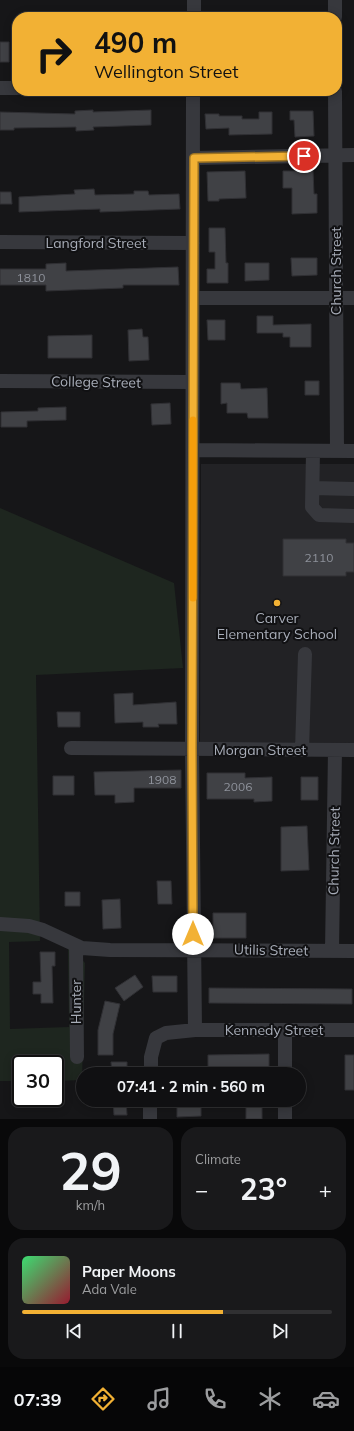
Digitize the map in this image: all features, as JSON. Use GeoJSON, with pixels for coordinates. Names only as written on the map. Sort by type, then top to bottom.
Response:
{"type":"FeatureCollection","features":[{"type":"Feature","properties":{"kind":"street"},"geometry":{"type":"LineString","coordinates":[[194,0],[194,12]]}},
{"type":"Feature","properties":{"kind":"street"},"geometry":{"type":"LineString","coordinates":[[335,0],[335,12]]}},
{"type":"Feature","properties":{"kind":"street"},"geometry":{"type":"LineString","coordinates":[[0,88],[12,88]]}},
{"type":"Feature","properties":{"kind":"street"},"geometry":{"type":"LineString","coordinates":[[193,96],[192,382],[194,450],[192,749],[195,1030]]}},
{"type":"Feature","properties":{"kind":"street","name":"Church Street"},"geometry":{"type":"LineString","coordinates":[[335,96],[337,451]]}},
{"type":"Feature","properties":{"kind":"street"},"geometry":{"type":"LineString","coordinates":[[194,158],[354,155]]}},
{"type":"Feature","properties":{"kind":"street","name":"Langford Street"},"geometry":{"type":"LineString","coordinates":[[0,242],[193,243]]}},
{"type":"Feature","properties":{"kind":"street"},"geometry":{"type":"LineString","coordinates":[[193,298],[354,298]]}},
{"type":"Feature","properties":{"kind":"street","name":"College Street"},"geometry":{"type":"LineString","coordinates":[[0,381],[192,382]]}},
{"type":"Feature","properties":{"kind":"street"},"geometry":{"type":"LineString","coordinates":[[194,450],[354,451]]}},
{"type":"Feature","properties":{"kind":"street"},"geometry":{"type":"LineString","coordinates":[[313,451],[312,507],[319,515],[354,516]]}},
{"type":"Feature","properties":{"kind":"street"},"geometry":{"type":"LineString","coordinates":[[313,488],[354,489]]}},
{"type":"Feature","properties":{"kind":"street"},"geometry":{"type":"LineString","coordinates":[[302,750],[305,654]]}},
{"type":"Feature","properties":{"kind":"street","name":"Morgan Street"},"geometry":{"type":"LineString","coordinates":[[71,748],[354,750]]}},
{"type":"Feature","properties":{"kind":"street","name":"Church Street"},"geometry":{"type":"LineString","coordinates":[[332,951],[335,750]]}},
{"type":"Feature","properties":{"kind":"street","name":"Utilis Street"},"geometry":{"type":"LineString","coordinates":[[0,924],[29,926],[43,930],[82,948],[110,950],[194,949],[354,951]]}},
{"type":"Feature","properties":{"kind":"street","name":"Hunter"},"geometry":{"type":"LineString","coordinates":[[76,946],[76,1057]]}},
{"type":"Feature","properties":{"kind":"street","name":"Kennedy Street"},"geometry":{"type":"LineString","coordinates":[[150,1067],[151,1057],[156,1038],[166,1033],[195,1030],[354,1030]]}},
{"type":"Feature","properties":{"kind":"street"},"geometry":{"type":"LineString","coordinates":[[285,1031],[285,1067]]}},
{"type":"Feature","properties":{"kind":"street"},"geometry":{"type":"LineString","coordinates":[[150,1107],[150,1119]]}},
{"type":"Feature","properties":{"kind":"street"},"geometry":{"type":"LineString","coordinates":[[285,1107],[285,1119]]}},
{"type":"Feature","properties":{"kind":"shaded area","name":"Carver Elementary School"},"geometry":{"type":"Polygon","coordinates":[[[201,464],[354,464],[354,743],[200,742],[201,464]]]}},
{"type":"Feature","properties":{"kind":"shaded area"},"geometry":{"type":"Polygon","coordinates":[[[0,508],[174,583],[183,668],[36,675],[40,941],[9,942],[10,1029],[69,1027],[68,944],[85,963],[82,1067],[76,1067],[76,1080],[64,1081],[64,1055],[12,1055],[12,1081],[0,1081],[0,508]]]}},
{"type":"Feature","properties":{"kind":"building"},"geometry":{"type":"Polygon","coordinates":[[[0,42],[9,42],[9,62],[0,62],[0,42]]]}},
{"type":"Feature","properties":{"kind":"building"},"geometry":{"type":"Polygon","coordinates":[[[93,110],[93,112],[151,110],[151,125],[93,127],[94,130],[76,131],[76,127],[14,128],[14,130],[0,130],[0,112],[75,114],[75,111],[93,110]]]}},
{"type":"Feature","properties":{"kind":"building"},"geometry":{"type":"Polygon","coordinates":[[[290,111],[313,111],[314,136],[295,137],[294,120],[290,120],[290,111]]]}},
{"type":"Feature","properties":{"kind":"building"},"geometry":{"type":"Polygon","coordinates":[[[259,112],[272,112],[272,134],[229,135],[229,128],[206,129],[205,114],[219,114],[219,116],[242,116],[242,119],[259,119],[259,112]]]}},
{"type":"Feature","properties":{"kind":"building"},"geometry":{"type":"Polygon","coordinates":[[[245,171],[246,198],[208,201],[207,172],[245,171]]]}},
{"type":"Feature","properties":{"kind":"building"},"geometry":{"type":"Polygon","coordinates":[[[283,171],[313,171],[314,194],[317,194],[317,213],[292,214],[292,188],[283,188],[283,171]]]}},
{"type":"Feature","properties":{"kind":"building"},"geometry":{"type":"Polygon","coordinates":[[[94,189],[95,195],[134,194],[134,191],[148,191],[149,195],[179,194],[180,209],[100,212],[100,209],[19,212],[19,197],[75,194],[74,190],[94,189]]]}},
{"type":"Feature","properties":{"kind":"building"},"geometry":{"type":"Polygon","coordinates":[[[0,192],[11,192],[12,204],[0,204],[0,192]]]}},
{"type":"Feature","properties":{"kind":"building"},"geometry":{"type":"Polygon","coordinates":[[[209,228],[225,228],[228,283],[207,283],[207,269],[215,269],[215,252],[209,252],[209,228]]]}},
{"type":"Feature","properties":{"kind":"building"},"geometry":{"type":"Polygon","coordinates":[[[291,258],[317,258],[317,275],[292,276],[291,258]]]}},
{"type":"Feature","properties":{"kind":"building"},"geometry":{"type":"Polygon","coordinates":[[[66,263],[66,271],[178,267],[179,285],[123,285],[123,288],[46,291],[46,285],[0,285],[0,269],[46,269],[46,264],[66,263]]]}},
{"type":"Feature","properties":{"kind":"building"},"geometry":{"type":"Polygon","coordinates":[[[245,263],[269,263],[269,280],[245,281],[245,263]]]}},
{"type":"Feature","properties":{"kind":"building"},"geometry":{"type":"Polygon","coordinates":[[[257,316],[273,316],[273,325],[311,324],[311,347],[290,347],[290,337],[283,337],[283,333],[257,333],[257,316]]]}},
{"type":"Feature","properties":{"kind":"building"},"geometry":{"type":"Polygon","coordinates":[[[207,320],[225,320],[225,340],[208,340],[207,320]]]}},
{"type":"Feature","properties":{"kind":"building"},"geometry":{"type":"Polygon","coordinates":[[[142,329],[143,337],[148,337],[149,360],[129,361],[128,330],[142,329]]]}},
{"type":"Feature","properties":{"kind":"building"},"geometry":{"type":"Polygon","coordinates":[[[92,335],[92,358],[48,358],[48,336],[92,335]]]}},
{"type":"Feature","properties":{"kind":"building"},"geometry":{"type":"Polygon","coordinates":[[[305,381],[319,381],[319,395],[305,395],[305,381]]]}},
{"type":"Feature","properties":{"kind":"building"},"geometry":{"type":"Polygon","coordinates":[[[221,383],[240,383],[241,389],[267,388],[268,418],[248,418],[247,413],[227,413],[227,403],[221,404],[221,383]]]}},
{"type":"Feature","properties":{"kind":"building"},"geometry":{"type":"Polygon","coordinates":[[[170,403],[171,424],[152,425],[151,404],[170,403]]]}},
{"type":"Feature","properties":{"kind":"building"},"geometry":{"type":"Polygon","coordinates":[[[66,407],[66,420],[27,421],[27,427],[1,427],[1,412],[38,411],[38,408],[66,407]]]}},
{"type":"Feature","properties":{"kind":"building"},"geometry":{"type":"Polygon","coordinates":[[[283,539],[346,539],[346,543],[354,543],[354,572],[346,572],[346,576],[283,576],[283,539]]]}},
{"type":"Feature","properties":{"kind":"building"},"geometry":{"type":"Polygon","coordinates":[[[133,693],[133,705],[176,702],[177,724],[158,724],[159,727],[143,727],[143,722],[115,723],[114,694],[133,693]]]}},
{"type":"Feature","properties":{"kind":"building"},"geometry":{"type":"Polygon","coordinates":[[[57,712],[80,712],[80,727],[58,727],[57,712]]]}},
{"type":"Feature","properties":{"kind":"building"},"geometry":{"type":"Polygon","coordinates":[[[181,770],[181,788],[134,788],[134,802],[115,803],[115,795],[95,795],[94,772],[181,770]]]}},
{"type":"Feature","properties":{"kind":"building"},"geometry":{"type":"Polygon","coordinates":[[[207,773],[245,773],[245,778],[272,777],[272,801],[254,802],[254,799],[207,799],[207,773]]]}},
{"type":"Feature","properties":{"kind":"building"},"geometry":{"type":"Polygon","coordinates":[[[53,776],[74,776],[74,795],[53,795],[53,776]]]}},
{"type":"Feature","properties":{"kind":"building"},"geometry":{"type":"Polygon","coordinates":[[[301,777],[318,777],[318,800],[301,800],[301,777]]]}},
{"type":"Feature","properties":{"kind":"building"},"geometry":{"type":"Polygon","coordinates":[[[307,826],[309,870],[281,871],[281,827],[307,826]]]}},
{"type":"Feature","properties":{"kind":"building"},"geometry":{"type":"Polygon","coordinates":[[[157,881],[171,881],[172,904],[158,904],[157,881]]]}},
{"type":"Feature","properties":{"kind":"building"},"geometry":{"type":"Polygon","coordinates":[[[65,892],[80,892],[80,906],[65,906],[65,892]]]}},
{"type":"Feature","properties":{"kind":"building"},"geometry":{"type":"Polygon","coordinates":[[[120,899],[121,928],[103,929],[102,900],[120,899]]]}},
{"type":"Feature","properties":{"kind":"building"},"geometry":{"type":"Polygon","coordinates":[[[213,913],[246,913],[246,938],[213,938],[213,913]]]}},
{"type":"Feature","properties":{"kind":"building"},"geometry":{"type":"Polygon","coordinates":[[[40,952],[55,952],[55,966],[52,966],[53,1003],[41,1003],[41,994],[33,994],[33,982],[41,982],[40,952]]]}},
{"type":"Feature","properties":{"kind":"building"},"geometry":{"type":"Polygon","coordinates":[[[135,975],[143,987],[124,1001],[115,988],[135,975]]]}},
{"type":"Feature","properties":{"kind":"building"},"geometry":{"type":"Polygon","coordinates":[[[152,976],[177,976],[177,992],[153,992],[152,976]]]}},
{"type":"Feature","properties":{"kind":"building"},"geometry":{"type":"Polygon","coordinates":[[[209,988],[352,989],[352,1004],[209,1003],[209,988]]]}},
{"type":"Feature","properties":{"kind":"building"},"geometry":{"type":"Polygon","coordinates":[[[105,1001],[120,1004],[113,1034],[113,1055],[98,1055],[98,1030],[105,1001]]]}},
{"type":"Feature","properties":{"kind":"building"},"geometry":{"type":"Polygon","coordinates":[[[269,1054],[269,1067],[208,1067],[208,1055],[269,1054]]]}},
{"type":"Feature","properties":{"kind":"building"},"geometry":{"type":"Polygon","coordinates":[[[345,1055],[354,1055],[354,1090],[345,1090],[345,1055]]]}},
{"type":"Feature","properties":{"kind":"building"},"geometry":{"type":"Polygon","coordinates":[[[111,1062],[127,1062],[127,1067],[111,1067],[111,1062]]]}},
{"type":"Feature","properties":{"kind":"building"},"geometry":{"type":"Polygon","coordinates":[[[113,1107],[126,1107],[127,1115],[114,1115],[113,1107]]]}},
{"type":"Feature","properties":{"kind":"building"},"geometry":{"type":"Polygon","coordinates":[[[177,1107],[201,1107],[201,1116],[177,1117],[177,1107]]]}},
{"type":"Feature","properties":{"kind":"building"},"geometry":{"type":"Polygon","coordinates":[[[246,1107],[262,1107],[262,1119],[246,1119],[246,1107]]]}},
{"type":"Feature","properties":{"kind":"slow traffic"},"geometry":{"type":"LineString","coordinates":[[193,420],[193,598]]}},
{"type":"Feature","properties":{"kind":"place","name":"Carver Elementary School"},"geometry":{"type":"Point","coordinates":[277,603]}},
{"type":"Feature","properties":{"kind":"route"},"geometry":{"type":"LineString","coordinates":[[193,934],[192,749],[194,450],[192,382],[194,158],[304,156]]}}]}
